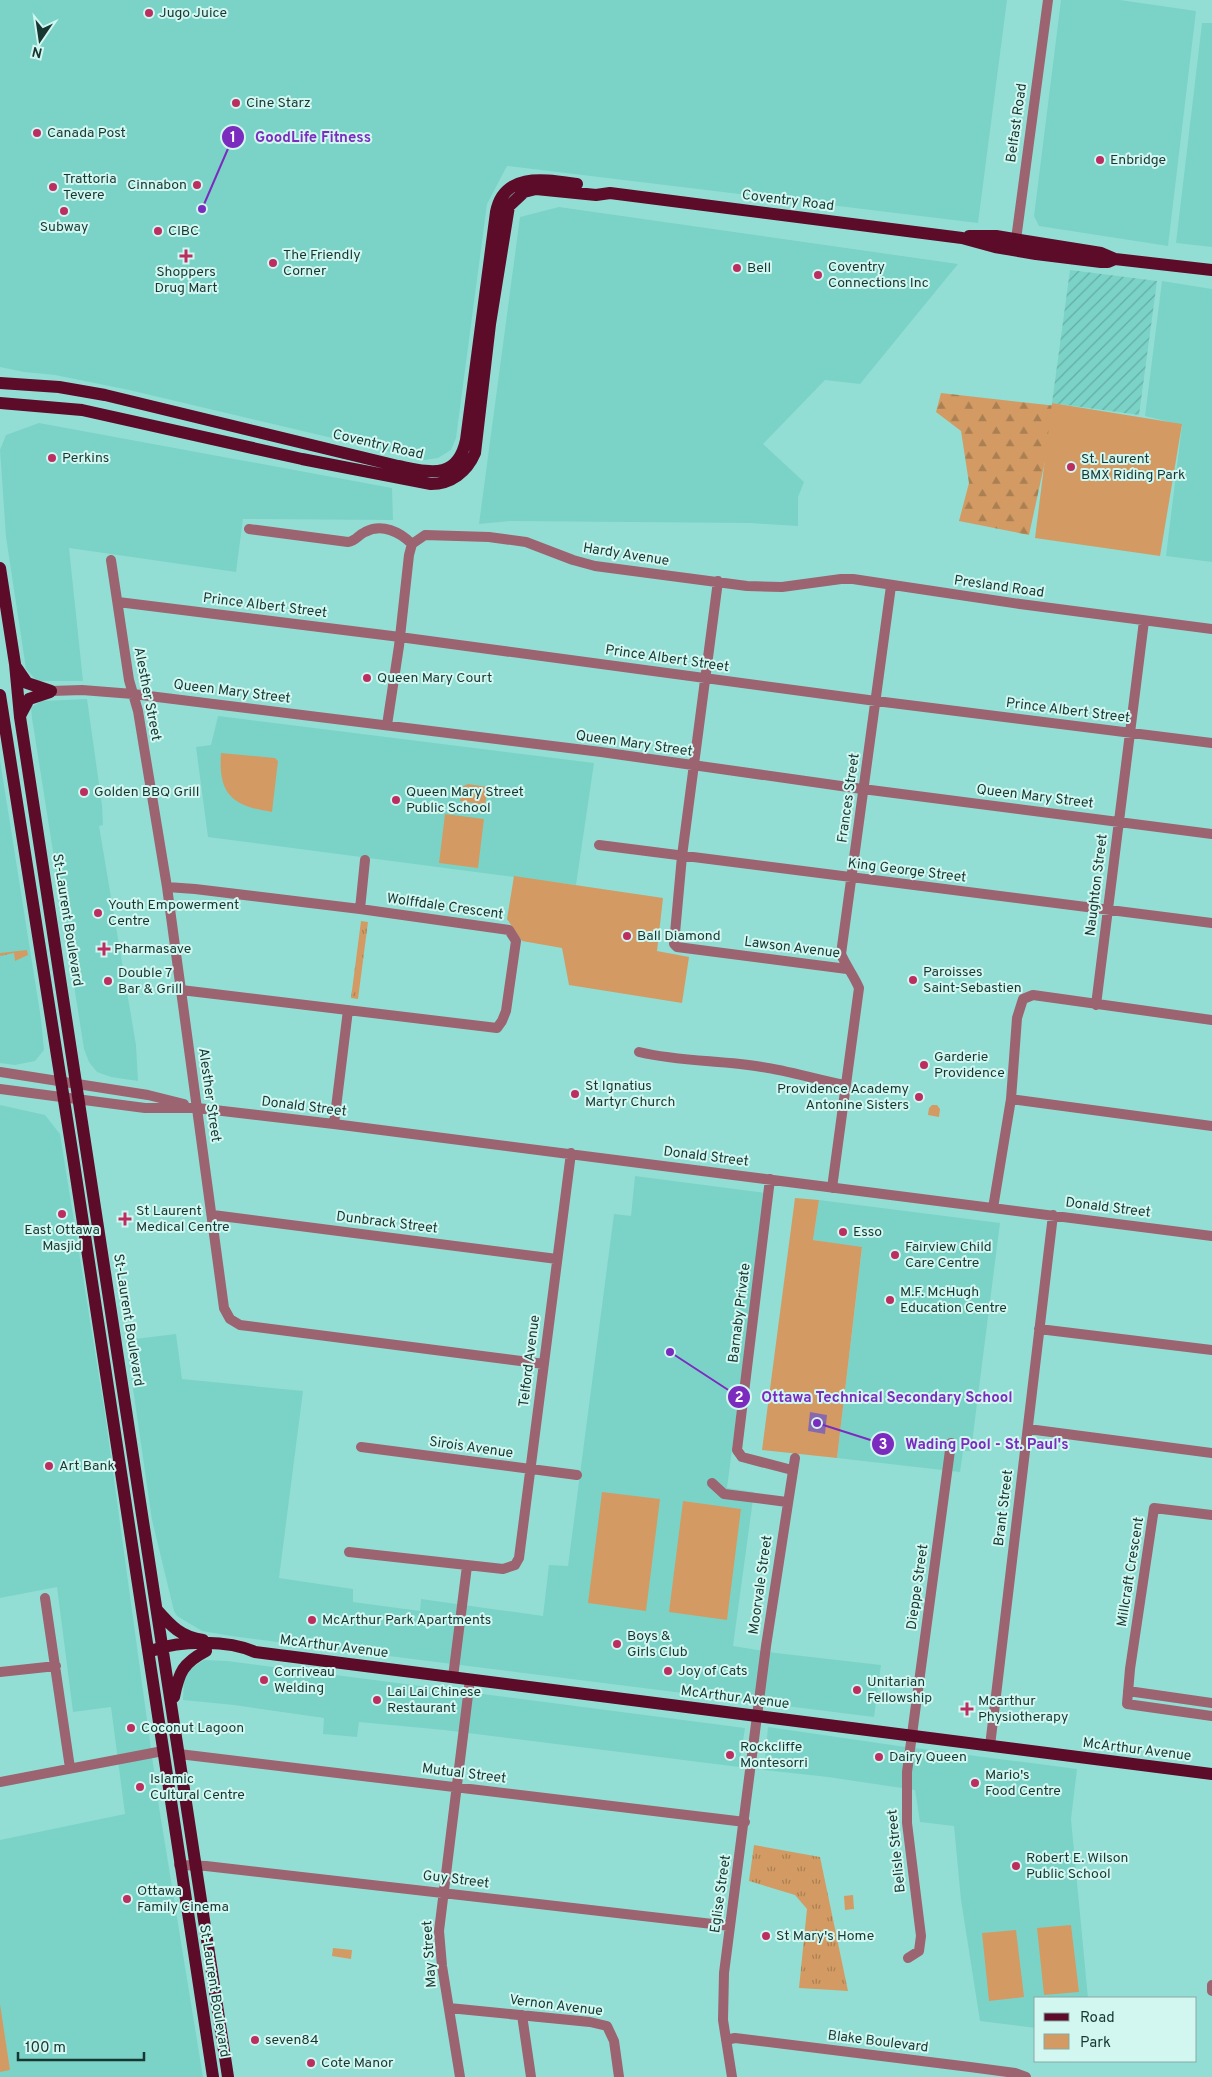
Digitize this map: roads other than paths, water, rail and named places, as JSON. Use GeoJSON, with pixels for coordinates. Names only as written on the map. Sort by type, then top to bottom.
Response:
{"type":"FeatureCollection","features":[{"type":"Feature","properties":{"kind":"main road","name":"Coventry Road"},"geometry":{"type":"LineString","coordinates":[[0,383],[39,385],[128,400],[398,466],[430,472],[442,471],[457,461],[463,452],[466,440],[496,212],[500,199],[507,190],[530,180],[542,179],[598,187],[610,193]]}},
{"type":"Feature","properties":{"kind":"main road","name":"Coventry Road"},"geometry":{"type":"LineString","coordinates":[[0,403],[102,414],[302,459],[430,484],[444,483],[464,470],[475,453],[492,315],[509,206],[524,192],[536,188],[596,195],[610,193],[962,238],[988,236],[1016,245],[1101,253],[1115,259],[1212,270]]}},
{"type":"Feature","properties":{"kind":"main road"},"geometry":{"type":"LineString","coordinates":[[0,374],[39,385]]}},
{"type":"Feature","properties":{"kind":"main road"},"geometry":{"type":"LineString","coordinates":[[0,412],[10,407],[46,407]]}},
{"type":"Feature","properties":{"kind":"main road","name":"St-Laurent Boulevard"},"geometry":{"type":"LineString","coordinates":[[0,568],[2,596],[15,664],[20,717],[228,2077]]}},
{"type":"Feature","properties":{"kind":"main road"},"geometry":{"type":"LineString","coordinates":[[15,664],[24,680],[37,688],[51,692]]}},
{"type":"Feature","properties":{"kind":"main road"},"geometry":{"type":"LineString","coordinates":[[20,717],[29,699],[51,692]]}},
{"type":"Feature","properties":{"kind":"main road","name":"St-Laurent Boulevard"},"geometry":{"type":"LineString","coordinates":[[0,694],[213,2077]]}},
{"type":"Feature","properties":{"kind":"main road"},"geometry":{"type":"LineString","coordinates":[[158,1610],[172,1627],[182,1634],[194,1639],[220,1644]]}},
{"type":"Feature","properties":{"kind":"main road","name":"McArthur Avenue"},"geometry":{"type":"LineString","coordinates":[[147,1652],[220,1644],[242,1646],[255,1652]]}},
{"type":"Feature","properties":{"kind":"main road","name":"McArthur Avenue"},"geometry":{"type":"LineString","coordinates":[[163,1651],[243,1654],[255,1652],[1212,1774]]}},
{"type":"Feature","properties":{"kind":"main road"},"geometry":{"type":"LineString","coordinates":[[172,1704],[176,1684],[183,1667],[206,1652]]}},
{"type":"Feature","properties":{"kind":"street","name":"Belfast Road"},"geometry":{"type":"LineString","coordinates":[[1016,245],[1048,0]]}},
{"type":"Feature","properties":{"kind":"street"},"geometry":{"type":"LineString","coordinates":[[249,529],[348,542],[355,540],[367,531],[379,528],[400,534],[412,544],[387,725]]}},
{"type":"Feature","properties":{"kind":"street","name":"Hardy Avenue"},"geometry":{"type":"LineString","coordinates":[[412,544],[420,537],[431,535],[512,540],[595,566],[747,586],[782,587]]}},
{"type":"Feature","properties":{"kind":"street","name":"Alesther Street"},"geometry":{"type":"LineString","coordinates":[[111,560],[130,680],[167,887],[224,1308],[230,1320],[240,1324],[544,1364]]}},
{"type":"Feature","properties":{"kind":"street","name":"Presland Road"},"geometry":{"type":"LineString","coordinates":[[782,587],[841,579],[1212,630]]}},
{"type":"Feature","properties":{"kind":"street"},"geometry":{"type":"LineString","coordinates":[[682,856],[718,581]]}},
{"type":"Feature","properties":{"kind":"street","name":"Frances Street"},"geometry":{"type":"LineString","coordinates":[[832,1188],[859,988],[854,977],[847,969],[842,954],[891,586]]}},
{"type":"Feature","properties":{"kind":"street","name":"Prince Albert Street"},"geometry":{"type":"LineString","coordinates":[[118,602],[1212,743]]}},
{"type":"Feature","properties":{"kind":"street","name":"Naughton Street"},"geometry":{"type":"LineString","coordinates":[[1096,1004],[1144,621]]}},
{"type":"Feature","properties":{"kind":"street","name":"Queen Mary Street"},"geometry":{"type":"LineString","coordinates":[[51,692],[82,690],[134,694],[387,725],[1212,834]]}},
{"type":"Feature","properties":{"kind":"street","name":"King George Street"},"geometry":{"type":"LineString","coordinates":[[599,845],[1212,923]]}},
{"type":"Feature","properties":{"kind":"street","name":"Lawson Avenue"},"geometry":{"type":"LineString","coordinates":[[682,856],[674,944],[677,947],[847,969]]}},
{"type":"Feature","properties":{"kind":"street"},"geometry":{"type":"LineString","coordinates":[[360,909],[365,860]]}},
{"type":"Feature","properties":{"kind":"street","name":"Wolffdale Crescent"},"geometry":{"type":"LineString","coordinates":[[167,887],[360,909],[509,930],[516,941],[506,1011],[497,1028],[181,990]]}},
{"type":"Feature","properties":{"kind":"street"},"geometry":{"type":"LineString","coordinates":[[993,1208],[1011,1099],[1017,1018],[1024,999],[1033,995],[1212,1020]]}},
{"type":"Feature","properties":{"kind":"street"},"geometry":{"type":"LineString","coordinates":[[334,1124],[348,1010]]}},
{"type":"Feature","properties":{"kind":"street"},"geometry":{"type":"LineString","coordinates":[[639,1052],[663,1058],[763,1067],[819,1081],[845,1085]]}},
{"type":"Feature","properties":{"kind":"street","name":"Donald Street"},"geometry":{"type":"LineString","coordinates":[[0,1072],[148,1095],[197,1108]]}},
{"type":"Feature","properties":{"kind":"street","name":"Donald Street"},"geometry":{"type":"LineString","coordinates":[[0,1089],[145,1108],[197,1108],[334,1124],[1212,1236]]}},
{"type":"Feature","properties":{"kind":"street"},"geometry":{"type":"LineString","coordinates":[[1011,1099],[1212,1126]]}},
{"type":"Feature","properties":{"kind":"street","name":"Telford Avenue"},"geometry":{"type":"LineString","coordinates":[[467,1566],[509,1568],[515,1565],[519,1558],[571,1153]]}},
{"type":"Feature","properties":{"kind":"street","name":"Barnaby Private"},"geometry":{"type":"LineString","coordinates":[[770,1179],[737,1450],[742,1457],[792,1470]]}},
{"type":"Feature","properties":{"kind":"street","name":"Brant Street"},"geometry":{"type":"LineString","coordinates":[[990,1746],[1053,1215]]}},
{"type":"Feature","properties":{"kind":"street","name":"Dunbrack Street"},"geometry":{"type":"LineString","coordinates":[[213,1216],[557,1259]]}},
{"type":"Feature","properties":{"kind":"street"},"geometry":{"type":"LineString","coordinates":[[1039,1329],[1212,1350]]}},
{"type":"Feature","properties":{"kind":"street"},"geometry":{"type":"LineString","coordinates":[[1028,1430],[1212,1453]]}},
{"type":"Feature","properties":{"kind":"street","name":"Dieppe Street"},"geometry":{"type":"LineString","coordinates":[[912,1736],[951,1443]]}},
{"type":"Feature","properties":{"kind":"street","name":"Sirois Avenue"},"geometry":{"type":"LineString","coordinates":[[361,1447],[577,1475]]}},
{"type":"Feature","properties":{"kind":"street","name":"Moorvale Street"},"geometry":{"type":"LineString","coordinates":[[758,1716],[787,1502],[795,1458]]}},
{"type":"Feature","properties":{"kind":"street"},"geometry":{"type":"LineString","coordinates":[[712,1483],[724,1494],[787,1502]]}},
{"type":"Feature","properties":{"kind":"street","name":"Millcraft Crescent"},"geometry":{"type":"LineString","coordinates":[[1128,1691],[1154,1508],[1209,1514]]}},
{"type":"Feature","properties":{"kind":"street"},"geometry":{"type":"LineString","coordinates":[[349,1552],[467,1566],[453,1677]]}},
{"type":"Feature","properties":{"kind":"street"},"geometry":{"type":"LineString","coordinates":[[45,1598],[70,1768]]}},
{"type":"Feature","properties":{"kind":"street"},"geometry":{"type":"LineString","coordinates":[[0,1672],[56,1666]]}},
{"type":"Feature","properties":{"kind":"street","name":"May Street"},"geometry":{"type":"LineString","coordinates":[[460,2077],[442,1966],[439,1931],[455,1787],[470,1679]]}},
{"type":"Feature","properties":{"kind":"street"},"geometry":{"type":"LineString","coordinates":[[1212,1703],[1128,1691],[1127,1704],[1212,1716]]}},
{"type":"Feature","properties":{"kind":"street","name":"Eglise Street"},"geometry":{"type":"LineString","coordinates":[[732,2077],[726,2040],[723,1999],[730,1926],[758,1716]]}},
{"type":"Feature","properties":{"kind":"street","name":"Belisle Street"},"geometry":{"type":"LineString","coordinates":[[908,1958],[919,1951],[921,1936],[906,1814],[912,1736]]}},
{"type":"Feature","properties":{"kind":"street"},"geometry":{"type":"LineString","coordinates":[[0,1782],[163,1751]]}},
{"type":"Feature","properties":{"kind":"street","name":"Mutual Street"},"geometry":{"type":"LineString","coordinates":[[179,1754],[745,1822]]}},
{"type":"Feature","properties":{"kind":"street","name":"Guy Street"},"geometry":{"type":"LineString","coordinates":[[179,1865],[195,1865],[443,1892],[730,1926]]}},
{"type":"Feature","properties":{"kind":"street"},"geometry":{"type":"LineString","coordinates":[[1212,1985],[1212,1991]]}},
{"type":"Feature","properties":{"kind":"street","name":"Vernon Avenue"},"geometry":{"type":"LineString","coordinates":[[449,2008],[590,2022],[607,2026],[614,2041],[619,2077]]}},
{"type":"Feature","properties":{"kind":"street"},"geometry":{"type":"LineString","coordinates":[[522,2015],[531,2077]]}},
{"type":"Feature","properties":{"kind":"street","name":"Blake Boulevard"},"geometry":{"type":"LineString","coordinates":[[726,2040],[735,2038],[1008,2072],[1026,2077]]}},
{"type":"Feature","properties":{"kind":"water"},"geometry":{"type":"Polygon","coordinates":[[[810,1412],[827,1415],[825,1434],[808,1431],[810,1412]]]}},
{"type":"Feature","properties":{"kind":"place","name":"Jugo Juice"},"geometry":{"type":"Point","coordinates":[149,13]}},
{"type":"Feature","properties":{"kind":"place","name":"Cine Starz"},"geometry":{"type":"Point","coordinates":[236,103]}},
{"type":"Feature","properties":{"kind":"place","name":"Canada Post"},"geometry":{"type":"Point","coordinates":[37,133]}},
{"type":"Feature","properties":{"kind":"place","name":"Enbridge"},"geometry":{"type":"Point","coordinates":[1100,160]}},
{"type":"Feature","properties":{"kind":"place","name":"Cinnabon"},"geometry":{"type":"Point","coordinates":[197,185]}},
{"type":"Feature","properties":{"kind":"place","name":"Trattoria Tevere"},"geometry":{"type":"Point","coordinates":[53,187]}},
{"type":"Feature","properties":{"kind":"place","name":"GoodLife Fitness"},"geometry":{"type":"Point","coordinates":[202,209]}},
{"type":"Feature","properties":{"kind":"place","name":"Subway"},"geometry":{"type":"Point","coordinates":[64,211]}},
{"type":"Feature","properties":{"kind":"place","name":"CIBC"},"geometry":{"type":"Point","coordinates":[158,231]}},
{"type":"Feature","properties":{"kind":"place","name":"Shoppers Drug Mart"},"geometry":{"type":"Point","coordinates":[186,256]}},
{"type":"Feature","properties":{"kind":"place","name":"The Friendly Corner"},"geometry":{"type":"Point","coordinates":[273,263]}},
{"type":"Feature","properties":{"kind":"place","name":"Bell"},"geometry":{"type":"Point","coordinates":[737,268]}},
{"type":"Feature","properties":{"kind":"place","name":"Coventry Connections Inc"},"geometry":{"type":"Point","coordinates":[818,275]}},
{"type":"Feature","properties":{"kind":"place","name":"Perkins"},"geometry":{"type":"Point","coordinates":[52,458]}},
{"type":"Feature","properties":{"kind":"place","name":"St. Laurent BMX Riding Park"},"geometry":{"type":"Point","coordinates":[1071,467]}},
{"type":"Feature","properties":{"kind":"place","name":"Queen Mary Court"},"geometry":{"type":"Point","coordinates":[367,678]}},
{"type":"Feature","properties":{"kind":"place","name":"Golden BBQ Grill"},"geometry":{"type":"Point","coordinates":[84,792]}},
{"type":"Feature","properties":{"kind":"place","name":"Queen Mary Street Public School"},"geometry":{"type":"Point","coordinates":[396,800]}},
{"type":"Feature","properties":{"kind":"place","name":"Youth Empowerment Centre"},"geometry":{"type":"Point","coordinates":[98,913]}},
{"type":"Feature","properties":{"kind":"place","name":"Ball Diamond"},"geometry":{"type":"Point","coordinates":[627,936]}},
{"type":"Feature","properties":{"kind":"place","name":"Pharmasave"},"geometry":{"type":"Point","coordinates":[104,949]}},
{"type":"Feature","properties":{"kind":"place","name":"Paroisses Saint-Sebastien"},"geometry":{"type":"Point","coordinates":[913,980]}},
{"type":"Feature","properties":{"kind":"place","name":"Double 7 Bar & Grill"},"geometry":{"type":"Point","coordinates":[108,981]}},
{"type":"Feature","properties":{"kind":"place","name":"Garderie Providence"},"geometry":{"type":"Point","coordinates":[924,1065]}},
{"type":"Feature","properties":{"kind":"place","name":"St Ignatius Martyr Church"},"geometry":{"type":"Point","coordinates":[575,1094]}},
{"type":"Feature","properties":{"kind":"place","name":"Providence Academy Antonine Sisters"},"geometry":{"type":"Point","coordinates":[919,1097]}},
{"type":"Feature","properties":{"kind":"place","name":"East Ottawa Masjid"},"geometry":{"type":"Point","coordinates":[62,1214]}},
{"type":"Feature","properties":{"kind":"place","name":"St Laurent Medical Centre"},"geometry":{"type":"Point","coordinates":[125,1219]}},
{"type":"Feature","properties":{"kind":"place","name":"Esso"},"geometry":{"type":"Point","coordinates":[843,1232]}},
{"type":"Feature","properties":{"kind":"place","name":"Fairview Child Care Centre"},"geometry":{"type":"Point","coordinates":[895,1255]}},
{"type":"Feature","properties":{"kind":"place","name":"M.F. McHugh Education Centre"},"geometry":{"type":"Point","coordinates":[890,1300]}},
{"type":"Feature","properties":{"kind":"place","name":"Ottawa Technical Secondary School"},"geometry":{"type":"Point","coordinates":[670,1352]}},
{"type":"Feature","properties":{"kind":"place","name":"Wading Pool - St. Paul's"},"geometry":{"type":"Point","coordinates":[817,1423]}},
{"type":"Feature","properties":{"kind":"place","name":"Art Bank"},"geometry":{"type":"Point","coordinates":[49,1466]}},
{"type":"Feature","properties":{"kind":"place","name":"McArthur Park Apartments"},"geometry":{"type":"Point","coordinates":[312,1620]}},
{"type":"Feature","properties":{"kind":"place","name":"Boys & Girls Club"},"geometry":{"type":"Point","coordinates":[617,1644]}},
{"type":"Feature","properties":{"kind":"place","name":"Joy of Cats"},"geometry":{"type":"Point","coordinates":[668,1671]}},
{"type":"Feature","properties":{"kind":"place","name":"Corriveau Welding"},"geometry":{"type":"Point","coordinates":[264,1680]}},
{"type":"Feature","properties":{"kind":"place","name":"Unitarian Fellowship"},"geometry":{"type":"Point","coordinates":[857,1690]}},
{"type":"Feature","properties":{"kind":"place","name":"Lai Lai Chinese Restaurant"},"geometry":{"type":"Point","coordinates":[377,1700]}},
{"type":"Feature","properties":{"kind":"place","name":"Mcarthur Physiotherapy"},"geometry":{"type":"Point","coordinates":[967,1709]}},
{"type":"Feature","properties":{"kind":"place","name":"Coconut Lagoon"},"geometry":{"type":"Point","coordinates":[131,1728]}},
{"type":"Feature","properties":{"kind":"place","name":"Rockcliffe Montesorri"},"geometry":{"type":"Point","coordinates":[730,1755]}},
{"type":"Feature","properties":{"kind":"place","name":"Dairy Queen"},"geometry":{"type":"Point","coordinates":[879,1757]}},
{"type":"Feature","properties":{"kind":"place","name":"Mario's Food Centre"},"geometry":{"type":"Point","coordinates":[975,1783]}},
{"type":"Feature","properties":{"kind":"place","name":"Islamic Cultural Centre"},"geometry":{"type":"Point","coordinates":[140,1787]}},
{"type":"Feature","properties":{"kind":"place","name":"Robert E. Wilson Public School"},"geometry":{"type":"Point","coordinates":[1016,1866]}},
{"type":"Feature","properties":{"kind":"place","name":"Ottawa Family Cinema"},"geometry":{"type":"Point","coordinates":[127,1899]}},
{"type":"Feature","properties":{"kind":"place","name":"St Mary's Home"},"geometry":{"type":"Point","coordinates":[766,1936]}},
{"type":"Feature","properties":{"kind":"place","name":"seven84"},"geometry":{"type":"Point","coordinates":[255,2040]}},
{"type":"Feature","properties":{"kind":"place","name":"Cote Manor"},"geometry":{"type":"Point","coordinates":[311,2063]}}]}
